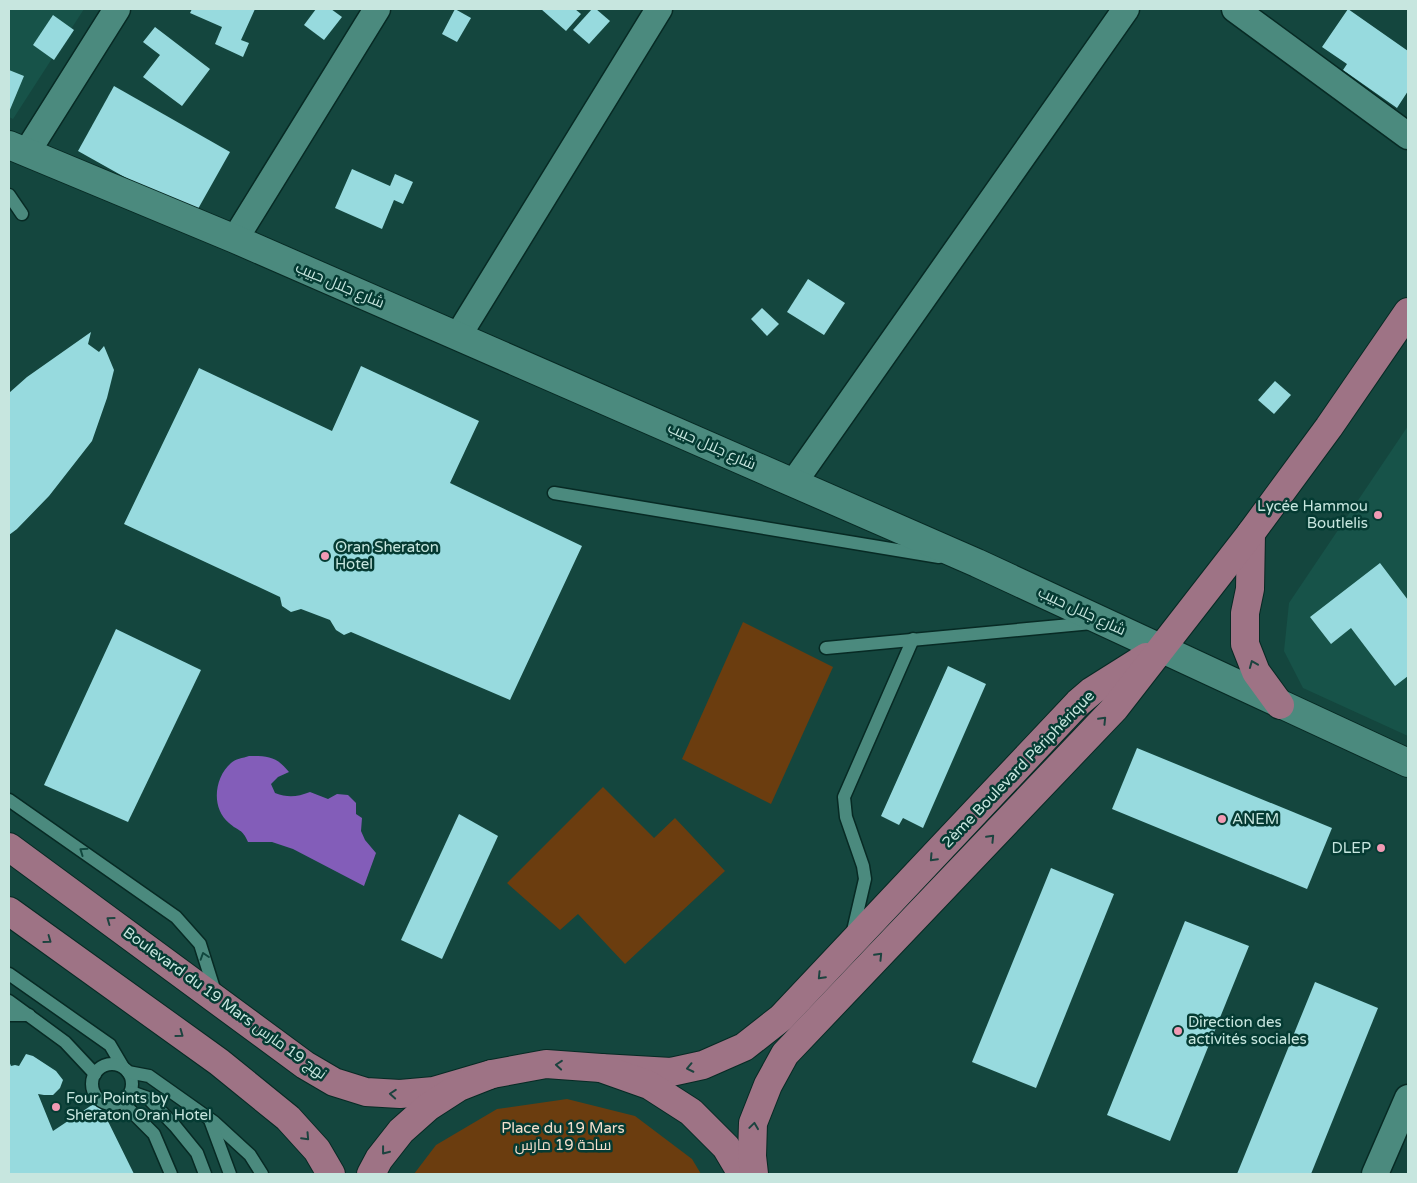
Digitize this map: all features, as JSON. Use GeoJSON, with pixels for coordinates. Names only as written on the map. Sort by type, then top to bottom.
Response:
{"type":"FeatureCollection","features":[{"type":"Feature","properties":{"kind":"main road"},"geometry":{"type":"LineString","coordinates":[[1160,649],[1251,533],[1329,427],[1408,312]]}},
{"type":"Feature","properties":{"kind":"main road"},"geometry":{"type":"LineString","coordinates":[[1251,533],[1250,590],[1245,613],[1245,644],[1256,672],[1280,704]]}},
{"type":"Feature","properties":{"kind":"main road","name":"2ème Boulevard Périphérique"},"geometry":{"type":"LineString","coordinates":[[601,1068],[671,1072],[703,1065],[744,1047],[781,1018],[1078,704],[1092,691],[1160,649]]}},
{"type":"Feature","properties":{"kind":"main road","name":"2ème Boulevard Périphérique"},"geometry":{"type":"LineString","coordinates":[[754,1174],[752,1156],[753,1123],[768,1085],[786,1054],[1115,708],[1160,649]]}},
{"type":"Feature","properties":{"kind":"main road","name":"Boulevard du 19 Mars نهج 19 مارس"},"geometry":{"type":"LineString","coordinates":[[9,847],[305,1065],[334,1082],[366,1092],[400,1094],[434,1090],[492,1074]]}},
{"type":"Feature","properties":{"kind":"main road"},"geometry":{"type":"LineString","coordinates":[[9,911],[219,1062],[288,1118],[317,1150],[331,1174]]}},
{"type":"Feature","properties":{"kind":"main road"},"geometry":{"type":"LineString","coordinates":[[371,1174],[379,1159],[401,1131],[428,1107],[459,1088],[492,1074],[546,1064],[601,1068],[649,1085],[691,1112],[726,1147],[742,1174]]}},
{"type":"Feature","properties":{"kind":"street"},"geometry":{"type":"LineString","coordinates":[[18,148],[117,9]]}},
{"type":"Feature","properties":{"kind":"street"},"geometry":{"type":"LineString","coordinates":[[236,239],[377,9]]}},
{"type":"Feature","properties":{"kind":"street"},"geometry":{"type":"LineString","coordinates":[[458,336],[659,9]]}},
{"type":"Feature","properties":{"kind":"street"},"geometry":{"type":"LineString","coordinates":[[794,482],[1126,9]]}},
{"type":"Feature","properties":{"kind":"street"},"geometry":{"type":"LineString","coordinates":[[1235,9],[1408,136]]}},
{"type":"Feature","properties":{"kind":"street","name":"شارع جلال حبيب"},"geometry":{"type":"LineString","coordinates":[[18,148],[236,239],[978,563],[1408,763]]}},
{"type":"Feature","properties":{"kind":"street"},"geometry":{"type":"LineString","coordinates":[[1375,1174],[1408,1098]]}},
{"type":"Feature","properties":{"kind":"lane"},"geometry":{"type":"LineString","coordinates":[[9,196],[22,214]]}},
{"type":"Feature","properties":{"kind":"lane"},"geometry":{"type":"LineString","coordinates":[[554,493],[978,563]]}},
{"type":"Feature","properties":{"kind":"lane"},"geometry":{"type":"LineString","coordinates":[[826,648],[1105,622]]}},
{"type":"Feature","properties":{"kind":"lane"},"geometry":{"type":"LineString","coordinates":[[849,947],[865,879],[846,817],[844,796],[913,639]]}},
{"type":"Feature","properties":{"kind":"lane"},"geometry":{"type":"LineString","coordinates":[[9,800],[176,917],[200,944],[219,1002]]}},
{"type":"Feature","properties":{"kind":"lane"},"geometry":{"type":"LineString","coordinates":[[9,974],[110,1044],[126,1070],[132,1085],[131,1092],[122,1102],[115,1104],[102,1102],[97,1098],[92,1086],[92,1080],[99,1069],[111,1064],[126,1070],[149,1076],[209,1119],[250,1155],[262,1174]]}},
{"type":"Feature","properties":{"kind":"lane"},"geometry":{"type":"LineString","coordinates":[[9,1001],[65,1042],[95,1074]]}},
{"type":"Feature","properties":{"kind":"lane"},"geometry":{"type":"LineString","coordinates":[[9,1014],[29,1015]]}},
{"type":"Feature","properties":{"kind":"lane"},"geometry":{"type":"LineString","coordinates":[[131,1092],[148,1098],[175,1126],[197,1153],[205,1174]]}},
{"type":"Feature","properties":{"kind":"lane"},"geometry":{"type":"LineString","coordinates":[[122,1102],[154,1134],[171,1174]]}},
{"type":"Feature","properties":{"kind":"lane"},"geometry":{"type":"LineString","coordinates":[[209,1119],[230,1174]]}},
{"type":"Feature","properties":{"kind":"shaded area"},"geometry":{"type":"Polygon","coordinates":[[[9,9],[84,9],[13,119],[9,117],[9,9]]]}},
{"type":"Feature","properties":{"kind":"shaded area","name":"Lycée Hammou Boutlelis"},"geometry":{"type":"Polygon","coordinates":[[[1408,426],[1408,736],[1303,688],[1284,651],[1289,603],[1408,426]]]}},
{"type":"Feature","properties":{"kind":"shaded area"},"geometry":{"type":"Polygon","coordinates":[[[249,756],[261,756],[276,760],[289,772],[278,777],[271,784],[275,793],[292,796],[310,792],[328,799],[337,794],[348,795],[356,803],[356,814],[362,818],[361,831],[365,840],[376,853],[364,886],[293,849],[272,842],[248,842],[242,832],[223,817],[217,801],[218,785],[221,777],[225,769],[233,762],[249,756]]]}},
{"type":"Feature","properties":{"kind":"green space"},"geometry":{"type":"Polygon","coordinates":[[[743,622],[833,667],[771,804],[682,759],[743,622]]]}},
{"type":"Feature","properties":{"kind":"green space"},"geometry":{"type":"Polygon","coordinates":[[[603,787],[654,838],[675,818],[725,871],[625,964],[578,914],[560,930],[507,883],[603,787]]]}},
{"type":"Feature","properties":{"kind":"green space","name":"Place du 19 Mars ساحة 19 مارس"},"geometry":{"type":"Polygon","coordinates":[[[567,1099],[635,1116],[692,1159],[701,1174],[414,1174],[436,1145],[497,1109],[567,1099]]]}},
{"type":"Feature","properties":{"kind":"building"},"geometry":{"type":"Polygon","coordinates":[[[192,9],[255,9],[241,40],[249,43],[243,57],[215,44],[222,27],[190,13],[192,9]]]}},
{"type":"Feature","properties":{"kind":"building"},"geometry":{"type":"Polygon","coordinates":[[[316,9],[331,9],[342,17],[324,40],[304,25],[316,9]]]}},
{"type":"Feature","properties":{"kind":"building"},"geometry":{"type":"Polygon","coordinates":[[[455,9],[471,18],[457,42],[442,34],[455,9]]]}},
{"type":"Feature","properties":{"kind":"building"},"geometry":{"type":"Polygon","coordinates":[[[541,9],[575,9],[581,14],[566,31],[541,9]]]}},
{"type":"Feature","properties":{"kind":"building"},"geometry":{"type":"Polygon","coordinates":[[[592,9],[596,9],[610,21],[589,44],[573,30],[592,9]]]}},
{"type":"Feature","properties":{"kind":"building"},"geometry":{"type":"Polygon","coordinates":[[[1348,9],[1408,51],[1408,91],[1397,108],[1343,70],[1347,64],[1322,47],[1348,9]]]}},
{"type":"Feature","properties":{"kind":"building"},"geometry":{"type":"Polygon","coordinates":[[[53,15],[74,30],[54,60],[33,45],[53,15]]]}},
{"type":"Feature","properties":{"kind":"building"},"geometry":{"type":"Polygon","coordinates":[[[155,27],[210,69],[182,106],[143,77],[160,55],[143,42],[155,27]]]}},
{"type":"Feature","properties":{"kind":"building"},"geometry":{"type":"Polygon","coordinates":[[[9,70],[24,76],[9,112],[9,70]]]}},
{"type":"Feature","properties":{"kind":"building"},"geometry":{"type":"Polygon","coordinates":[[[114,86],[230,152],[194,216],[78,151],[114,86]]]}},
{"type":"Feature","properties":{"kind":"building"},"geometry":{"type":"Polygon","coordinates":[[[352,169],[390,186],[395,174],[413,182],[403,204],[394,200],[382,229],[335,208],[352,169]]]}},
{"type":"Feature","properties":{"kind":"building"},"geometry":{"type":"Polygon","coordinates":[[[808,279],[845,303],[824,335],[787,312],[808,279]]]}},
{"type":"Feature","properties":{"kind":"building"},"geometry":{"type":"Polygon","coordinates":[[[762,308],[779,324],[767,336],[751,319],[762,308]]]}},
{"type":"Feature","properties":{"kind":"building"},"geometry":{"type":"Polygon","coordinates":[[[91,332],[88,344],[99,352],[104,346],[114,370],[107,398],[92,441],[49,496],[9,535],[9,393],[27,377],[91,332]]]}},
{"type":"Feature","properties":{"kind":"building"},"geometry":{"type":"Polygon","coordinates":[[[361,366],[479,421],[450,483],[582,546],[510,700],[351,632],[344,635],[336,630],[330,620],[301,609],[291,612],[282,606],[280,597],[124,524],[199,368],[332,431],[361,366]]]}},
{"type":"Feature","properties":{"kind":"building"},"geometry":{"type":"Polygon","coordinates":[[[1275,381],[1291,395],[1274,414],[1258,400],[1275,381]]]}},
{"type":"Feature","properties":{"kind":"building"},"geometry":{"type":"Polygon","coordinates":[[[1380,563],[1408,600],[1408,676],[1395,686],[1351,628],[1331,644],[1310,617],[1380,563]]]}},
{"type":"Feature","properties":{"kind":"building"},"geometry":{"type":"Polygon","coordinates":[[[116,629],[201,670],[128,822],[44,785],[116,629]]]}},
{"type":"Feature","properties":{"kind":"building"},"geometry":{"type":"Polygon","coordinates":[[[948,666],[986,684],[923,828],[903,818],[899,825],[881,816],[948,666]]]}},
{"type":"Feature","properties":{"kind":"building","name":"ANEM"},"geometry":{"type":"Polygon","coordinates":[[[1137,748],[1332,828],[1307,889],[1112,809],[1137,748]]]}},
{"type":"Feature","properties":{"kind":"building"},"geometry":{"type":"Polygon","coordinates":[[[459,814],[498,836],[442,959],[401,940],[459,814]]]}},
{"type":"Feature","properties":{"kind":"building"},"geometry":{"type":"Polygon","coordinates":[[[1051,868],[1114,894],[1036,1088],[972,1062],[1051,868]]]}},
{"type":"Feature","properties":{"kind":"building","name":"Direction des activités sociales"},"geometry":{"type":"Polygon","coordinates":[[[1185,921],[1249,946],[1170,1141],[1107,1115],[1185,921]]]}},
{"type":"Feature","properties":{"kind":"building"},"geometry":{"type":"Polygon","coordinates":[[[1315,982],[1378,1008],[1311,1174],[1237,1174],[1315,982]]]}},
{"type":"Feature","properties":{"kind":"building"},"geometry":{"type":"Polygon","coordinates":[[[26,1054],[33,1056],[56,1071],[63,1080],[60,1088],[53,1095],[38,1094],[53,1131],[98,1101],[134,1174],[9,1174],[9,1061],[11,1066],[19,1066],[26,1054]]]}},
{"type":"Feature","properties":{"kind":"place","name":"Lycée Hammou Boutlelis"},"geometry":{"type":"Point","coordinates":[1378,515]}},
{"type":"Feature","properties":{"kind":"place","name":"Oran Sheraton Hotel"},"geometry":{"type":"Point","coordinates":[325,556]}},
{"type":"Feature","properties":{"kind":"place","name":"ANEM"},"geometry":{"type":"Point","coordinates":[1222,819]}},
{"type":"Feature","properties":{"kind":"place","name":"DLEP"},"geometry":{"type":"Point","coordinates":[1381,848]}},
{"type":"Feature","properties":{"kind":"place","name":"Direction des activités sociales"},"geometry":{"type":"Point","coordinates":[1178,1031]}},
{"type":"Feature","properties":{"kind":"place","name":"Four Points by Sheraton Oran Hotel"},"geometry":{"type":"Point","coordinates":[56,1107]}}]}
